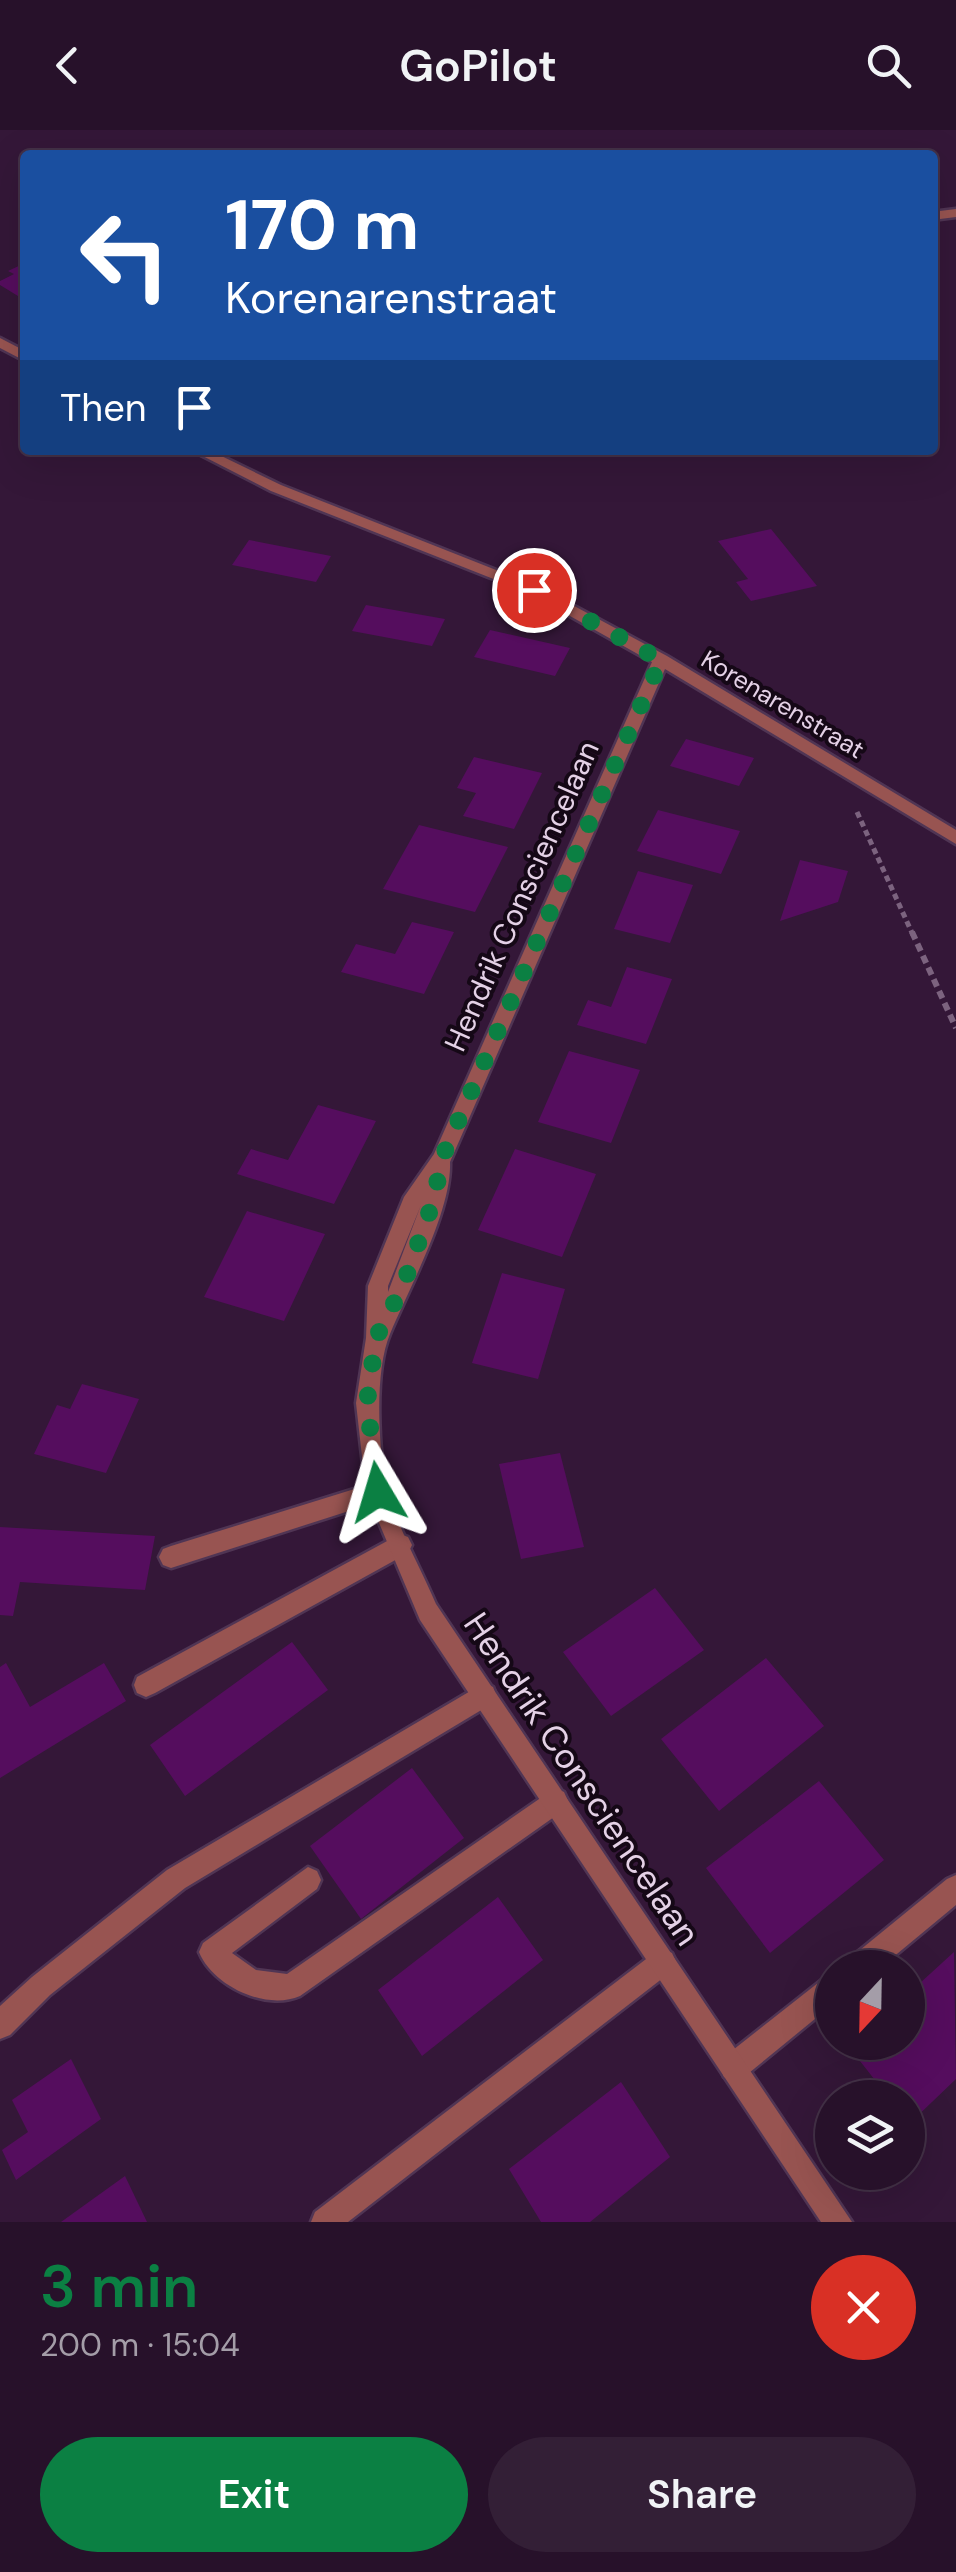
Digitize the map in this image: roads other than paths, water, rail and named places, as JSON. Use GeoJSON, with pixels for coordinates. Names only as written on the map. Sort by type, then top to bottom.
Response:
{"type":"FeatureCollection","features":[{"type":"Feature","properties":{"kind":"street","name":"Korenarenstraat"},"geometry":{"type":"LineString","coordinates":[[208,455],[276,488],[534,590],[661,660],[956,838]]}},
{"type":"Feature","properties":{"kind":"street","name":"Hendrik Consciencelaan"},"geometry":{"type":"LineString","coordinates":[[661,660],[442,1158],[434,1199],[403,1286],[376,1338],[367,1402],[378,1492],[428,1612],[838,2222]]}},
{"type":"Feature","properties":{"kind":"street"},"geometry":{"type":"LineString","coordinates":[[171,1557],[378,1492]]}},
{"type":"Feature","properties":{"kind":"street"},"geometry":{"type":"LineString","coordinates":[[146,1685],[400,1545]]}},
{"type":"Feature","properties":{"kind":"street"},"geometry":{"type":"LineString","coordinates":[[0,2025],[40,1986],[176,1879],[484,1695]]}},
{"type":"Feature","properties":{"kind":"street"},"geometry":{"type":"LineString","coordinates":[[308,1880],[212,1952],[236,1977],[264,1988],[292,1987],[555,1800]]}},
{"type":"Feature","properties":{"kind":"street"},"geometry":{"type":"LineString","coordinates":[[880,1950],[956,1888]]}},
{"type":"Feature","properties":{"kind":"street"},"geometry":{"type":"LineString","coordinates":[[326,2222],[663,1962]]}},
{"type":"Feature","properties":{"kind":"street"},"geometry":{"type":"LineString","coordinates":[[734,2067],[815,2002]]}}]}
